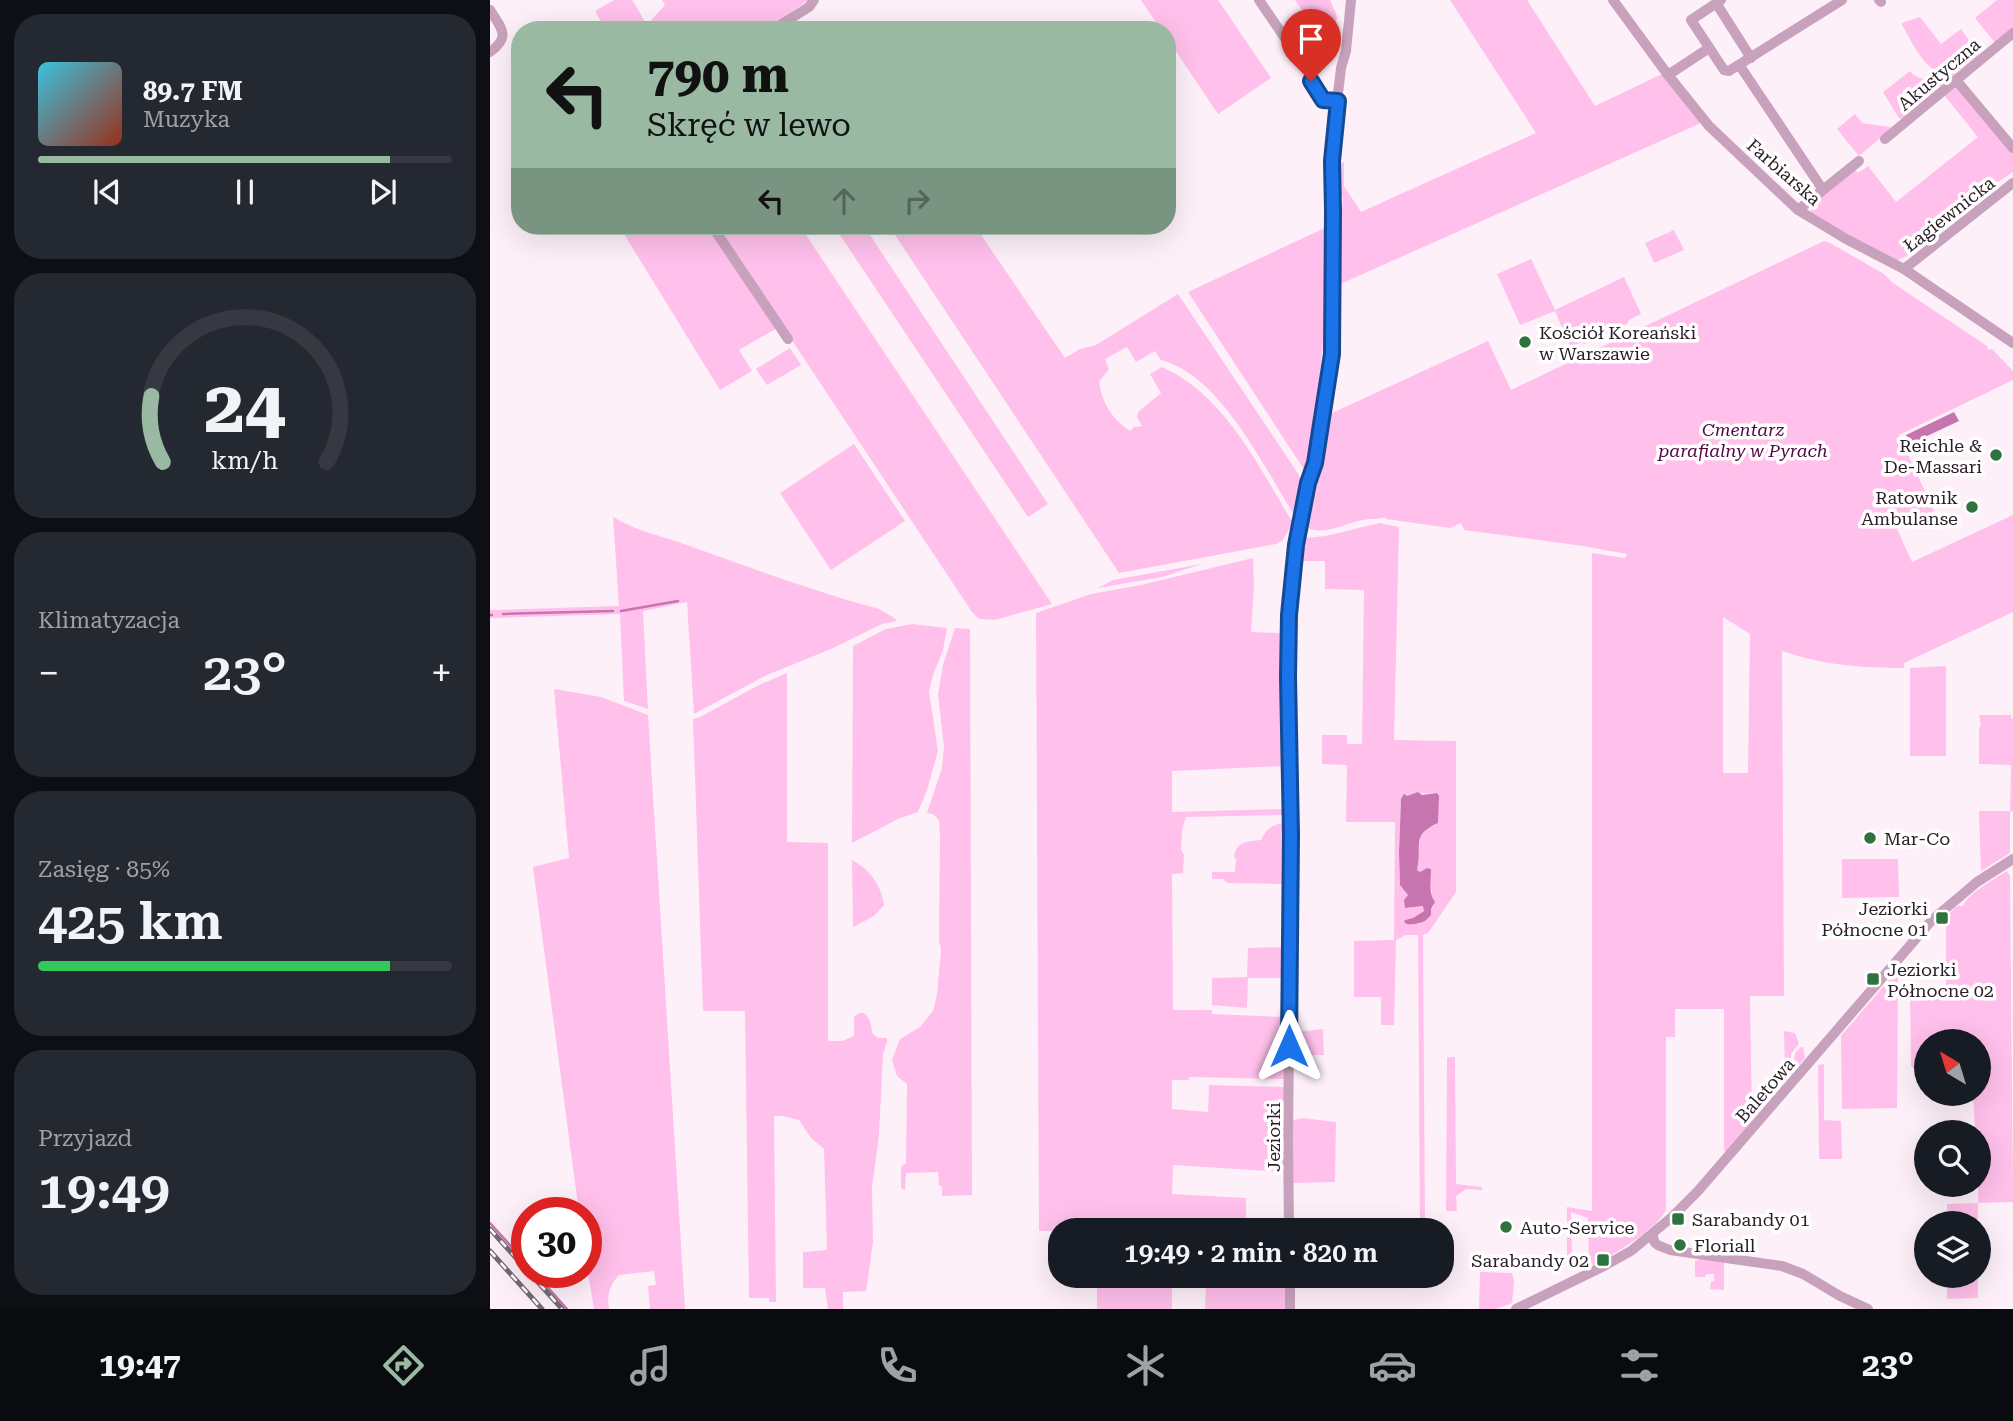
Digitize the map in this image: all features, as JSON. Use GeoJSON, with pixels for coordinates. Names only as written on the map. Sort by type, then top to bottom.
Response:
{"type":"FeatureCollection","features":[{"type":"Feature","properties":{"kind":"street"},"geometry":{"type":"LineString","coordinates":[[786,21],[809,7],[814,0]]}},
{"type":"Feature","properties":{"kind":"street"},"geometry":{"type":"LineString","coordinates":[[1259,0],[1310,75],[1323,100],[1338,101]]}},
{"type":"Feature","properties":{"kind":"street","name":"Jeziorki"},"geometry":{"type":"LineString","coordinates":[[1289,1218],[1289,615],[1296,545],[1308,483],[1315,463],[1332,354],[1332,161],[1351,0]]}},
{"type":"Feature","properties":{"kind":"street","name":"Farbiarska"},"geometry":{"type":"LineString","coordinates":[[1613,0],[1709,126],[1798,209],[1846,239],[1903,269],[2013,343]]}},
{"type":"Feature","properties":{"kind":"street"},"geometry":{"type":"LineString","coordinates":[[1751,58],[1718,2],[1691,20],[1724,70],[1729,71],[1740,66],[1835,2]]}},
{"type":"Feature","properties":{"kind":"street"},"geometry":{"type":"LineString","coordinates":[[490,10],[502,29],[503,38],[500,45],[490,52]]}},
{"type":"Feature","properties":{"kind":"street","name":"Akustyczna"},"geometry":{"type":"LineString","coordinates":[[1885,139],[2013,33]]}},
{"type":"Feature","properties":{"kind":"street"},"geometry":{"type":"LineString","coordinates":[[1668,75],[1709,48]]}},
{"type":"Feature","properties":{"kind":"street"},"geometry":{"type":"LineString","coordinates":[[1740,66],[1823,190]]}},
{"type":"Feature","properties":{"kind":"street"},"geometry":{"type":"LineString","coordinates":[[1956,80],[2013,148]]}},
{"type":"Feature","properties":{"kind":"street"},"geometry":{"type":"LineString","coordinates":[[1798,209],[1859,161]]}},
{"type":"Feature","properties":{"kind":"street","name":"Łagiewnicka"},"geometry":{"type":"LineString","coordinates":[[1903,269],[2013,183]]}},
{"type":"Feature","properties":{"kind":"street"},"geometry":{"type":"LineString","coordinates":[[718,235],[788,339]]}},
{"type":"Feature","properties":{"kind":"street","name":"Baletowa"},"geometry":{"type":"LineString","coordinates":[[1516,1309],[1610,1263],[1653,1234],[1699,1191],[1932,920],[1959,895],[2013,859]]}},
{"type":"Feature","properties":{"kind":"street"},"geometry":{"type":"LineString","coordinates":[[1653,1234],[1653,1240],[1659,1247],[1677,1252],[1782,1266],[1803,1273],[1840,1296],[1868,1309]]}},
{"type":"Feature","properties":{"kind":"street"},"geometry":{"type":"LineString","coordinates":[[1290,1288],[1290,1309]]}},
{"type":"Feature","properties":{"kind":"green space"},"geometry":{"type":"Polygon","coordinates":[[[614,0],[632,0],[645,21],[601,21],[595,11],[614,0]]]}},
{"type":"Feature","properties":{"kind":"green space"},"geometry":{"type":"Polygon","coordinates":[[[662,0],[809,0],[777,21],[651,21],[665,5],[662,0]]]}},
{"type":"Feature","properties":{"kind":"green space"},"geometry":{"type":"Polygon","coordinates":[[[1141,0],[1218,0],[1271,78],[1218,114],[1176,51],[1176,21],[1155,21],[1141,0]]]}},
{"type":"Feature","properties":{"kind":"green space"},"geometry":{"type":"Polygon","coordinates":[[[1295,0],[1330,0],[1337,16],[1332,54],[1295,0]]]}},
{"type":"Feature","properties":{"kind":"green space"},"geometry":{"type":"Polygon","coordinates":[[[1450,0],[1527,0],[1595,106],[1662,74],[1701,123],[1336,286],[1338,226],[1343,199],[1337,184],[1338,163],[1344,162],[1344,186],[1361,212],[1536,133],[1450,0]]]}},
{"type":"Feature","properties":{"kind":"green space"},"geometry":{"type":"Polygon","coordinates":[[[1997,0],[2013,0],[2013,30],[1996,44],[1975,18],[1997,0]]]}},
{"type":"Feature","properties":{"kind":"green space"},"geometry":{"type":"Polygon","coordinates":[[[1920,17],[1941,44],[1961,29],[1980,56],[1954,78],[1935,71],[1922,58],[1902,25],[1920,17]]]}},
{"type":"Feature","properties":{"kind":"green space"},"geometry":{"type":"Polygon","coordinates":[[[1910,71],[1918,77],[1947,83],[1902,119],[1883,92],[1910,71]]]}},
{"type":"Feature","properties":{"kind":"green space"},"geometry":{"type":"Polygon","coordinates":[[[1956,86],[2013,152],[2013,172],[1989,188],[1987,193],[1907,256],[1896,261],[1811,213],[1811,205],[1855,170],[1858,173],[1868,166],[1896,202],[1978,137],[1944,95],[1956,86]]]}},
{"type":"Feature","properties":{"kind":"green space"},"geometry":{"type":"Polygon","coordinates":[[[1855,114],[1862,123],[1891,129],[1859,156],[1837,129],[1855,114]]]}},
{"type":"Feature","properties":{"kind":"green space"},"geometry":{"type":"Polygon","coordinates":[[[1331,225],[1325,291],[1325,327],[1309,465],[1305,471],[1188,292],[1331,225]]]}},
{"type":"Feature","properties":{"kind":"green space"},"geometry":{"type":"Polygon","coordinates":[[[1674,230],[1684,250],[1654,263],[1645,243],[1674,230]]]}},
{"type":"Feature","properties":{"kind":"green space"},"geometry":{"type":"Polygon","coordinates":[[[625,235],[714,235],[777,328],[739,350],[752,371],[720,390],[625,235]]]}},
{"type":"Feature","properties":{"kind":"green space"},"geometry":{"type":"Polygon","coordinates":[[[722,235],[806,235],[1052,604],[995,620],[979,619],[722,235]]]}},
{"type":"Feature","properties":{"kind":"green space"},"geometry":{"type":"Polygon","coordinates":[[[840,235],[870,235],[1048,504],[1028,517],[840,235]]]}},
{"type":"Feature","properties":{"kind":"green space"},"geometry":{"type":"Polygon","coordinates":[[[895,235],[981,235],[1065,358],[1080,349],[1096,345],[1178,294],[1299,475],[1301,483],[1296,514],[1238,424],[1202,383],[1182,369],[1161,360],[1155,351],[1136,362],[1127,347],[1105,359],[1109,369],[1099,382],[1105,404],[1113,416],[1130,431],[1134,427],[1142,426],[1137,417],[1138,412],[1161,393],[1150,374],[1162,367],[1185,380],[1205,396],[1238,435],[1293,523],[1282,541],[1276,544],[1119,573],[895,235]]]}},
{"type":"Feature","properties":{"kind":"green space","name":"Cmentarz parafialny w Pyrach"},"geometry":{"type":"Polygon","coordinates":[[[1824,241],[1884,274],[1893,283],[1987,346],[1988,350],[1992,349],[2013,371],[2013,380],[1899,435],[1934,511],[1897,529],[1912,562],[2013,515],[2013,612],[1904,663],[1904,668],[1842,665],[1782,651],[1784,996],[1750,996],[1752,1121],[1726,1152],[1724,1009],[1675,1009],[1675,1037],[1666,1037],[1666,1210],[1643,1234],[1589,1267],[1588,1218],[1571,1212],[1572,1255],[1567,1255],[1567,1207],[1592,1211],[1592,553],[1625,558],[1627,554],[1464,530],[1461,523],[1450,528],[1385,517],[1318,531],[1304,526],[1330,414],[1488,341],[1511,390],[1824,241]],[[1723,617],[1723,773],[1748,773],[1750,634],[1723,617]]]}},
{"type":"Feature","properties":{"kind":"green space"},"geometry":{"type":"Polygon","coordinates":[[[1531,259],[1555,310],[1624,277],[1641,314],[1627,324],[1584,344],[1581,342],[1574,346],[1572,351],[1555,311],[1520,325],[1497,274],[1531,259]]]}},
{"type":"Feature","properties":{"kind":"green space"},"geometry":{"type":"Polygon","coordinates":[[[790,348],[801,365],[767,385],[756,369],[790,348]]]}},
{"type":"Feature","properties":{"kind":"green space"},"geometry":{"type":"Polygon","coordinates":[[[854,444],[905,521],[831,570],[780,493],[854,444]]]}},
{"type":"Feature","properties":{"kind":"green space"},"geometry":{"type":"Polygon","coordinates":[[[613,517],[639,529],[879,609],[897,621],[882,624],[831,649],[767,675],[694,714],[687,602],[643,611],[648,709],[624,701],[620,614],[490,618],[490,610],[619,606],[613,517]]]}},
{"type":"Feature","properties":{"kind":"green space"},"geometry":{"type":"Polygon","coordinates":[[[1379,523],[1399,527],[1394,740],[1456,741],[1456,892],[1428,933],[1423,935],[1425,1218],[1420,1218],[1418,935],[1406,935],[1396,940],[1394,1025],[1381,1025],[1381,997],[1354,997],[1354,941],[1394,940],[1395,822],[1346,822],[1347,765],[1322,764],[1322,735],[1347,735],[1347,744],[1362,744],[1364,590],[1325,589],[1325,561],[1299,561],[1304,538],[1326,536],[1379,523]],[[1437,793],[1412,794],[1401,799],[1400,884],[1408,895],[1406,908],[1424,906],[1424,911],[1405,920],[1407,924],[1420,924],[1431,915],[1434,906],[1429,878],[1431,870],[1417,870],[1422,831],[1435,825],[1437,793]]]}},
{"type":"Feature","properties":{"kind":"green space"},"geometry":{"type":"Polygon","coordinates":[[[1253,558],[1251,632],[1280,633],[1285,766],[1172,771],[1172,812],[1285,809],[1285,815],[1186,817],[1182,829],[1183,873],[1172,874],[1173,1010],[1212,1010],[1212,1014],[1284,1017],[1284,1079],[1189,1077],[1189,1080],[1172,1080],[1172,1109],[1208,1112],[1209,1085],[1285,1087],[1284,1172],[1173,1165],[1172,1194],[1246,1198],[1246,1218],[1048,1218],[1048,1231],[1039,1231],[1036,613],[1091,594],[1253,558]]]}},
{"type":"Feature","properties":{"kind":"green space"},"geometry":{"type":"Polygon","coordinates":[[[1202,564],[1162,577],[1098,588],[1113,580],[1202,564]]]}},
{"type":"Feature","properties":{"kind":"green space"},"geometry":{"type":"Polygon","coordinates":[[[912,624],[947,628],[943,650],[929,691],[938,751],[918,812],[898,819],[852,843],[853,646],[886,629],[912,624]]]}},
{"type":"Feature","properties":{"kind":"green space"},"geometry":{"type":"Polygon","coordinates":[[[955,628],[970,629],[972,1195],[942,1196],[938,1172],[906,1173],[905,1190],[901,1188],[901,1167],[906,1163],[907,1084],[897,1076],[892,1060],[900,1039],[920,1027],[933,1011],[937,995],[941,950],[940,834],[939,820],[933,814],[927,813],[942,768],[944,747],[938,694],[943,665],[955,628]]]}},
{"type":"Feature","properties":{"kind":"green space"},"geometry":{"type":"Polygon","coordinates":[[[1946,666],[1946,756],[1910,756],[1910,668],[1946,666]]]}},
{"type":"Feature","properties":{"kind":"green space"},"geometry":{"type":"Polygon","coordinates":[[[787,673],[787,842],[828,843],[828,1041],[842,1041],[854,1036],[854,1017],[859,1013],[864,1013],[868,1018],[873,1034],[878,1038],[887,1038],[883,1054],[879,1135],[872,1187],[873,1242],[866,1291],[843,1292],[843,1309],[828,1309],[825,1288],[803,1288],[803,1252],[827,1250],[824,1149],[811,1138],[799,1120],[782,1116],[774,1116],[776,1302],[769,1302],[769,1298],[749,1298],[745,1011],[703,1011],[693,719],[787,673]]]}},
{"type":"Feature","properties":{"kind":"green space"},"geometry":{"type":"Polygon","coordinates":[[[554,689],[601,697],[648,715],[685,1309],[650,1309],[648,1286],[656,1285],[654,1271],[619,1275],[610,1291],[609,1309],[594,1309],[590,1288],[602,1288],[602,1197],[577,1197],[533,867],[569,858],[554,689]]]}},
{"type":"Feature","properties":{"kind":"green space"},"geometry":{"type":"Polygon","coordinates":[[[1979,715],[2011,715],[2013,719],[2010,853],[1981,871],[1979,811],[2010,811],[2011,765],[1979,764],[1979,715]]]}},
{"type":"Feature","properties":{"kind":"green space"},"geometry":{"type":"Polygon","coordinates":[[[1285,823],[1285,884],[1227,883],[1223,879],[1212,879],[1212,872],[1235,872],[1234,856],[1241,844],[1261,840],[1270,828],[1285,823]]]}},
{"type":"Feature","properties":{"kind":"green space"},"geometry":{"type":"Polygon","coordinates":[[[1842,859],[1898,859],[1899,897],[1842,898],[1842,859]]]}},
{"type":"Feature","properties":{"kind":"green space"},"geometry":{"type":"Polygon","coordinates":[[[852,860],[874,878],[884,905],[874,916],[853,927],[852,860]]]}},
{"type":"Feature","properties":{"kind":"green space"},"geometry":{"type":"Polygon","coordinates":[[[2007,871],[2010,876],[2013,1202],[1978,1203],[1978,1197],[1991,1197],[1991,1120],[1974,1120],[1974,1106],[1992,1106],[1992,1029],[1914,1029],[1914,1069],[1911,1066],[1910,987],[1946,986],[1946,917],[1957,906],[1963,906],[1976,891],[2007,871]]]}},
{"type":"Feature","properties":{"kind":"green space"},"geometry":{"type":"Polygon","coordinates":[[[1285,947],[1285,978],[1248,978],[1247,1008],[1212,1005],[1212,978],[1247,977],[1248,948],[1285,947]]]}},
{"type":"Feature","properties":{"kind":"green space"},"geometry":{"type":"Polygon","coordinates":[[[1895,973],[1898,975],[1897,1108],[1842,1109],[1841,1036],[1895,973]]]}},
{"type":"Feature","properties":{"kind":"green space"},"geometry":{"type":"Polygon","coordinates":[[[1323,1029],[1324,1055],[1293,1055],[1296,1032],[1323,1029]]]}},
{"type":"Feature","properties":{"kind":"green space"},"geometry":{"type":"Polygon","coordinates":[[[1784,1031],[1795,1033],[1799,1043],[1791,1054],[1791,1063],[1794,1063],[1795,1053],[1801,1047],[1805,1058],[1785,1081],[1782,1072],[1785,1070],[1784,1031]]]}},
{"type":"Feature","properties":{"kind":"green space"},"geometry":{"type":"Polygon","coordinates":[[[1447,1057],[1455,1057],[1456,1184],[1482,1187],[1482,1190],[1466,1189],[1456,1196],[1457,1211],[1446,1211],[1447,1057]]]}},
{"type":"Feature","properties":{"kind":"green space"},"geometry":{"type":"Polygon","coordinates":[[[1824,1064],[1824,1120],[1841,1121],[1842,1159],[1819,1159],[1818,1065],[1824,1064]]]}},
{"type":"Feature","properties":{"kind":"green space"},"geometry":{"type":"Polygon","coordinates":[[[1303,1118],[1336,1122],[1335,1182],[1293,1183],[1293,1120],[1303,1118]]]}},
{"type":"Feature","properties":{"kind":"green space"},"geometry":{"type":"Polygon","coordinates":[[[1978,1203],[1978,1211],[1947,1211],[1947,1204],[1978,1203]]]}},
{"type":"Feature","properties":{"kind":"green space"},"geometry":{"type":"Polygon","coordinates":[[[1698,1258],[1724,1262],[1724,1290],[1710,1289],[1714,1274],[1695,1277],[1695,1261],[1698,1258]]]}},
{"type":"Feature","properties":{"kind":"green space"},"geometry":{"type":"Polygon","coordinates":[[[1480,1272],[1512,1273],[1512,1303],[1496,1309],[1479,1309],[1480,1272]]]}},
{"type":"Feature","properties":{"kind":"green space"},"geometry":{"type":"Polygon","coordinates":[[[1097,1288],[1172,1288],[1172,1309],[1097,1309],[1097,1288]]]}},
{"type":"Feature","properties":{"kind":"green space"},"geometry":{"type":"Polygon","coordinates":[[[1206,1288],[1287,1288],[1288,1309],[1205,1309],[1206,1288]]]}},
{"type":"Feature","properties":{"kind":"green space"},"geometry":{"type":"Polygon","coordinates":[[[1947,1288],[1978,1288],[1978,1298],[1947,1299],[1947,1288]]]}},
{"type":"Feature","properties":{"kind":"shaded area"},"geometry":{"type":"Polygon","coordinates":[[[1954,412],[1959,421],[1910,444],[1906,435],[1954,412]]]}},
{"type":"Feature","properties":{"kind":"shaded area"},"geometry":{"type":"Polygon","coordinates":[[[1418,792],[1422,795],[1437,793],[1439,796],[1438,823],[1421,836],[1417,870],[1420,872],[1431,869],[1431,890],[1435,902],[1431,915],[1426,920],[1407,924],[1405,920],[1424,911],[1423,906],[1405,908],[1404,900],[1408,895],[1400,885],[1401,799],[1404,794],[1407,796],[1418,792]]]}},
{"type":"Feature","properties":{"kind":"waterway"},"geometry":{"type":"LineString","coordinates":[[621,611],[678,601]]}},
{"type":"Feature","properties":{"kind":"waterway"},"geometry":{"type":"LineString","coordinates":[[503,614],[613,611]]}},
{"type":"Feature","properties":{"kind":"waterway"},"geometry":{"type":"LineString","coordinates":[[490,1223],[511,1246]]}},
{"type":"Feature","properties":{"kind":"waterway"},"geometry":{"type":"LineString","coordinates":[[548,1288],[567,1309]]}},
{"type":"Feature","properties":{"kind":"railway"},"geometry":{"type":"LineString","coordinates":[[490,1229],[511,1252]]}},
{"type":"Feature","properties":{"kind":"railway"},"geometry":{"type":"LineString","coordinates":[[490,1251],[542,1309]]}},
{"type":"Feature","properties":{"kind":"railway"},"geometry":{"type":"LineString","coordinates":[[543,1288],[562,1309]]}},
{"type":"Feature","properties":{"kind":"place","name":"Kościół Koreański w Warszawie"},"geometry":{"type":"Point","coordinates":[1525,342]}},
{"type":"Feature","properties":{"kind":"place","name":"Reichle & De-Massari"},"geometry":{"type":"Point","coordinates":[1996,455]}},
{"type":"Feature","properties":{"kind":"place","name":"Ratownik Ambulanse"},"geometry":{"type":"Point","coordinates":[1972,507]}},
{"type":"Feature","properties":{"kind":"place","name":"Mar-Co"},"geometry":{"type":"Point","coordinates":[1870,838]}},
{"type":"Feature","properties":{"kind":"place","name":"Jeziorki Północne 01"},"geometry":{"type":"Point","coordinates":[1942,918]}},
{"type":"Feature","properties":{"kind":"place","name":"Jeziorki Północne 02"},"geometry":{"type":"Point","coordinates":[1873,979]}},
{"type":"Feature","properties":{"kind":"place","name":"Sarabandy 01"},"geometry":{"type":"Point","coordinates":[1678,1219]}},
{"type":"Feature","properties":{"kind":"place","name":"Auto-Service"},"geometry":{"type":"Point","coordinates":[1506,1227]}},
{"type":"Feature","properties":{"kind":"place","name":"Floriall"},"geometry":{"type":"Point","coordinates":[1680,1245]}},
{"type":"Feature","properties":{"kind":"place","name":"Sarabandy 02"},"geometry":{"type":"Point","coordinates":[1603,1260]}},
{"type":"Feature","properties":{"kind":"route"},"geometry":{"type":"LineString","coordinates":[[1289,1046],[1289,615],[1296,545],[1308,483],[1315,463],[1332,354],[1332,161],[1338,101],[1323,100],[1311,81]]}}]}
